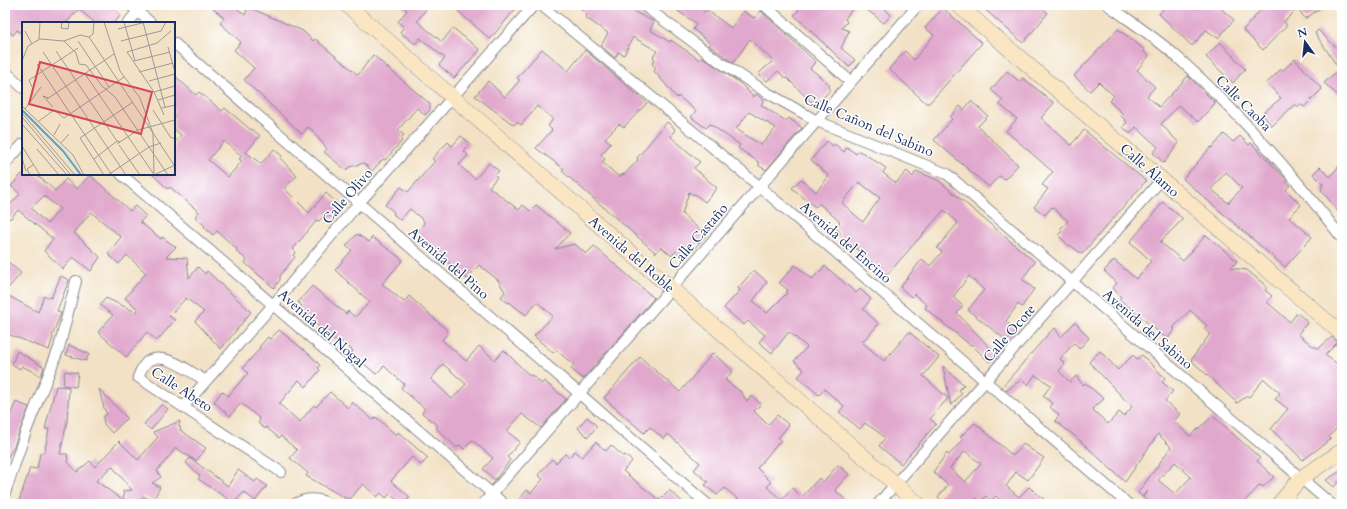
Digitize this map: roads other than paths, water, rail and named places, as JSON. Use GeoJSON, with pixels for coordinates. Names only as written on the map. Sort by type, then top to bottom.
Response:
{"type":"FeatureCollection","features":[{"type":"Feature","properties":{"kind":"street","name":"Avenida del Roble"},"geometry":{"type":"LineString","coordinates":[[346,5],[918,504]]}},
{"type":"Feature","properties":{"kind":"street","name":"Calle Olivo"},"geometry":{"type":"LineString","coordinates":[[184,406],[273,305],[359,203],[534,5]]}},
{"type":"Feature","properties":{"kind":"street","name":"Avenida del Encino"},"geometry":{"type":"LineString","coordinates":[[541,5],[760,187],[1128,504]]}},
{"type":"Feature","properties":{"kind":"street","name":"Calle Cañon del Sabino"},"geometry":{"type":"LineString","coordinates":[[643,5],[733,70],[766,92],[817,121],[947,174]]}},
{"type":"Feature","properties":{"kind":"street"},"geometry":{"type":"LineString","coordinates":[[764,5],[851,82]]}},
{"type":"Feature","properties":{"kind":"street","name":"Calle Castaño"},"geometry":{"type":"LineString","coordinates":[[483,504],[918,5]]}},
{"type":"Feature","properties":{"kind":"street","name":"Calle Álamo"},"geometry":{"type":"LineString","coordinates":[[958,5],[1342,334]]}},
{"type":"Feature","properties":{"kind":"street","name":"Calle Caoba"},"geometry":{"type":"LineString","coordinates":[[1108,5],[1175,55],[1232,109],[1307,193],[1342,238]]}},
{"type":"Feature","properties":{"kind":"street"},"geometry":{"type":"LineString","coordinates":[[129,22],[137,7],[150,22]]}},
{"type":"Feature","properties":{"kind":"street","name":"Avenida del Pino"},"geometry":{"type":"LineString","coordinates":[[175,44],[707,504]]}},
{"type":"Feature","properties":{"kind":"street"},"geometry":{"type":"LineString","coordinates":[[5,71],[22,87]]}},
{"type":"Feature","properties":{"kind":"street"},"geometry":{"type":"LineString","coordinates":[[5,164],[22,145]]}},
{"type":"Feature","properties":{"kind":"street","name":"Avenida del Sabino"},"geometry":{"type":"LineString","coordinates":[[947,174],[1331,504]]}},
{"type":"Feature","properties":{"kind":"street","name":"Avenida del Nogal"},"geometry":{"type":"LineString","coordinates":[[122,175],[504,504]]}},
{"type":"Feature","properties":{"kind":"street","name":"Calle Ocote"},"geometry":{"type":"LineString","coordinates":[[878,504],[1161,180]]}},
{"type":"Feature","properties":{"kind":"street"},"geometry":{"type":"LineString","coordinates":[[5,493],[26,431],[64,333],[76,281]]}},
{"type":"Feature","properties":{"kind":"street","name":"Calle Abeto"},"geometry":{"type":"LineString","coordinates":[[206,381],[167,360],[157,358],[147,362],[138,377],[184,406],[281,472]]}},
{"type":"Feature","properties":{"kind":"street"},"geometry":{"type":"LineString","coordinates":[[1279,504],[1302,478],[1342,451]]}},
{"type":"Feature","properties":{"kind":"street"},"geometry":{"type":"LineString","coordinates":[[296,504],[310,499],[322,500],[328,504]]}}]}
